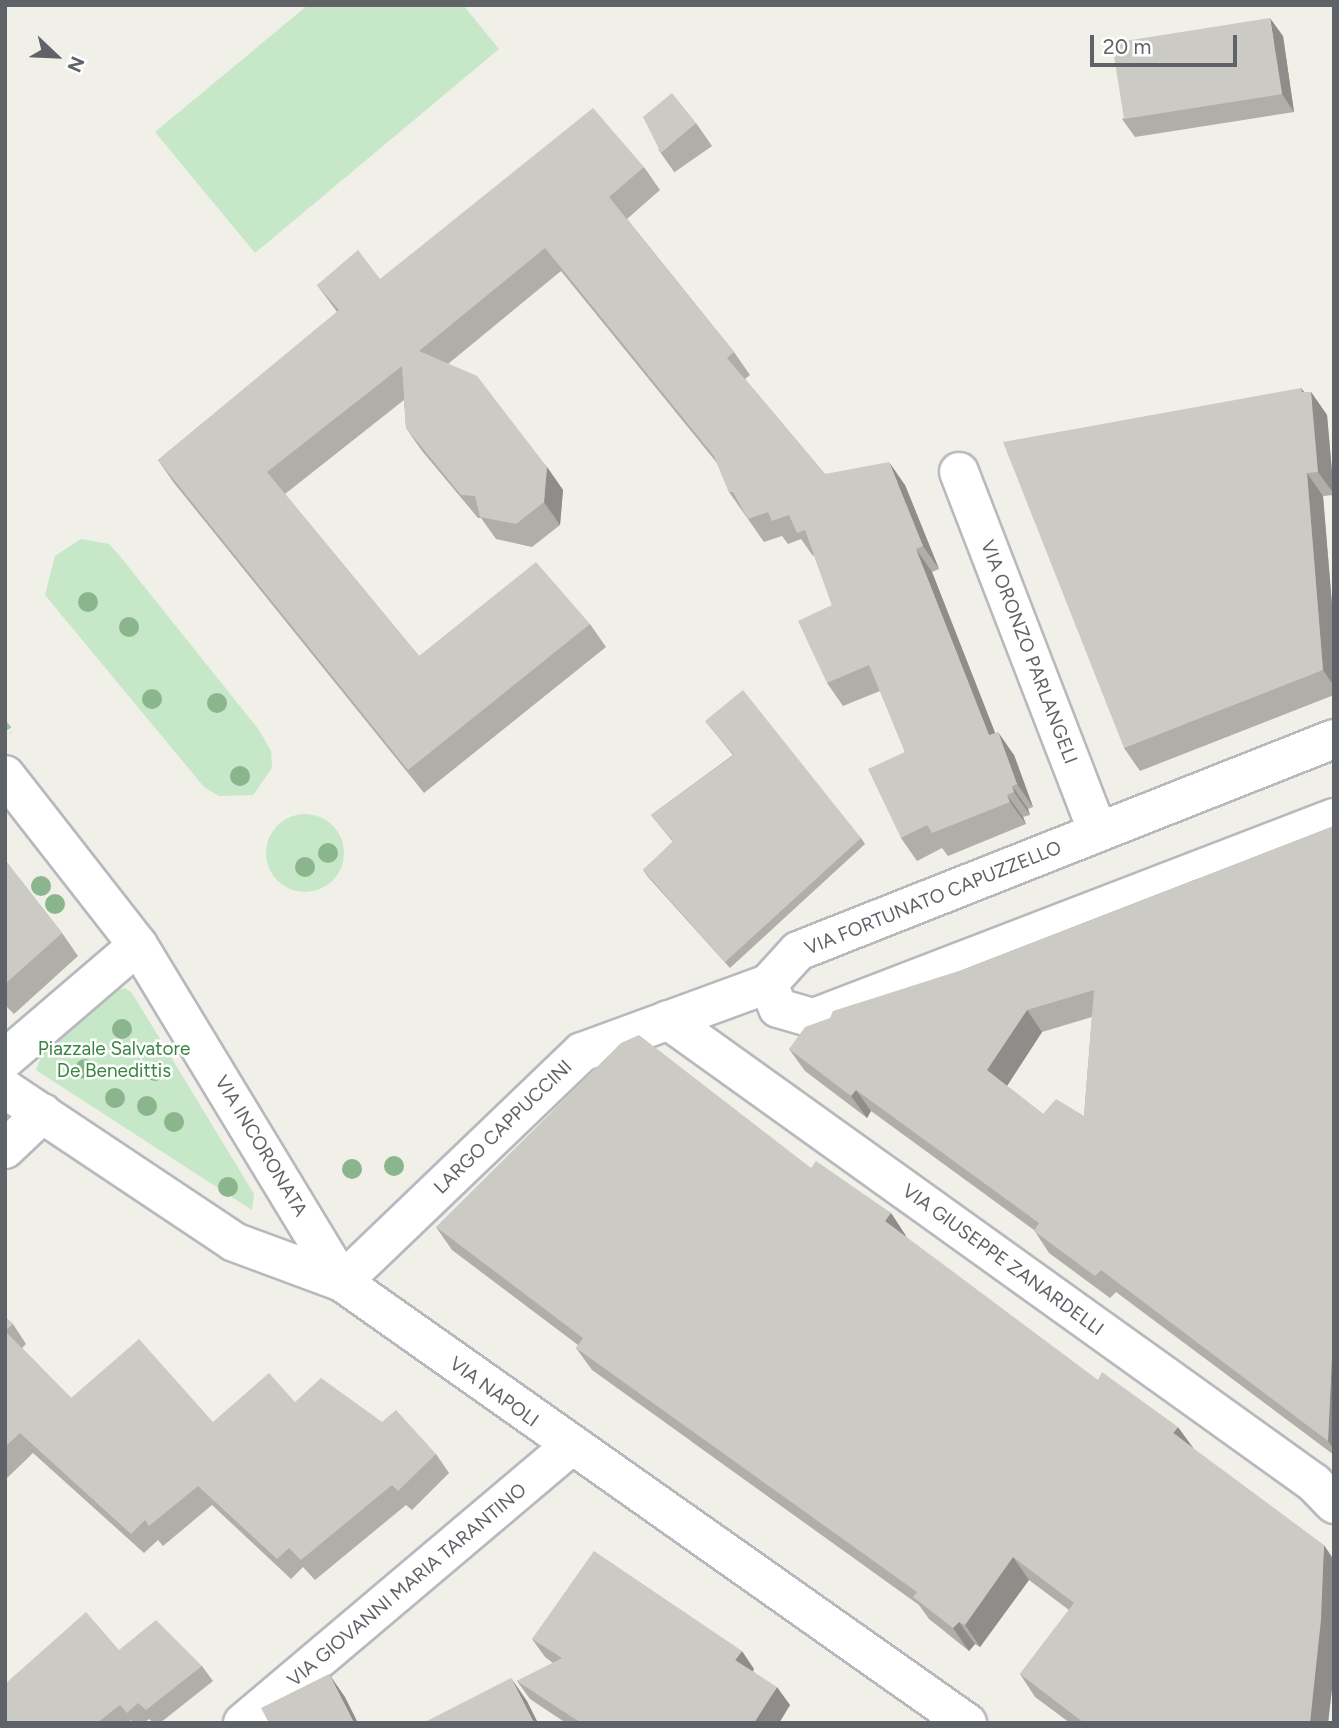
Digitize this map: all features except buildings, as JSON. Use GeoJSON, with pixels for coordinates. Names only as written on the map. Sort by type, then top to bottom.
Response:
{"type":"FeatureCollection","features":[{"type":"Feature","properties":{"kind":"street","name":"VIA ORONZO PARLANGELI"},"geometry":{"type":"LineString","coordinates":[[959,472],[1098,832]]}},
{"type":"Feature","properties":{"kind":"street","name":"VIA FORTUNATO CAPUZZELLO"},"geometry":{"type":"LineString","coordinates":[[768,984],[798,951],[1334,739]]}},
{"type":"Feature","properties":{"kind":"street","name":"VIA INCORONATA"},"geometry":{"type":"LineString","coordinates":[[5,775],[138,945],[342,1282]]}},
{"type":"Feature","properties":{"kind":"street"},"geometry":{"type":"LineString","coordinates":[[768,984],[778,1008],[814,1018],[1334,818]]}},
{"type":"Feature","properties":{"kind":"street"},"geometry":{"type":"LineString","coordinates":[[5,1059],[138,945]]}},
{"type":"Feature","properties":{"kind":"street","name":"LARGO CAPPUCCINI"},"geometry":{"type":"LineString","coordinates":[[342,1282],[582,1052],[768,984]]}},
{"type":"Feature","properties":{"kind":"street","name":"VIA GIUSEPPE ZANARDELLI"},"geometry":{"type":"LineString","coordinates":[[668,1020],[1314,1483],[1334,1504]]}},
{"type":"Feature","properties":{"kind":"street","name":"VIA NAPOLI"},"geometry":{"type":"LineString","coordinates":[[5,1089],[234,1242],[342,1282],[570,1447],[967,1723]]}},
{"type":"Feature","properties":{"kind":"street"},"geometry":{"type":"LineString","coordinates":[[5,1149],[43,1113]]}},
{"type":"Feature","properties":{"kind":"street","name":"VIA GIOVANNI MARIA TARANTINO"},"geometry":{"type":"LineString","coordinates":[[243,1723],[570,1447]]}},
{"type":"Feature","properties":{"kind":"green space"},"geometry":{"type":"Polygon","coordinates":[[[308,5],[463,5],[499,49],[255,253],[155,132],[308,5]]]}},
{"type":"Feature","properties":{"kind":"green space"},"geometry":{"type":"Polygon","coordinates":[[[81,539],[109,544],[259,730],[271,751],[272,768],[253,795],[219,796],[204,787],[45,595],[55,556],[81,539]]]}},
{"type":"Feature","properties":{"kind":"green space"},"geometry":{"type":"Polygon","coordinates":[[[297,814],[313,814],[327,820],[338,831],[344,845],[344,861],[338,875],[327,886],[313,892],[297,892],[283,886],[272,875],[266,861],[266,845],[272,831],[283,820],[297,814]]]}},
{"type":"Feature","properties":{"kind":"green space","name":"Piazzale Salvatore De Benedittis"},"geometry":{"type":"Polygon","coordinates":[[[125,988],[132,993],[254,1194],[252,1210],[36,1070],[41,1057],[112,992],[125,988]]]}}]}
